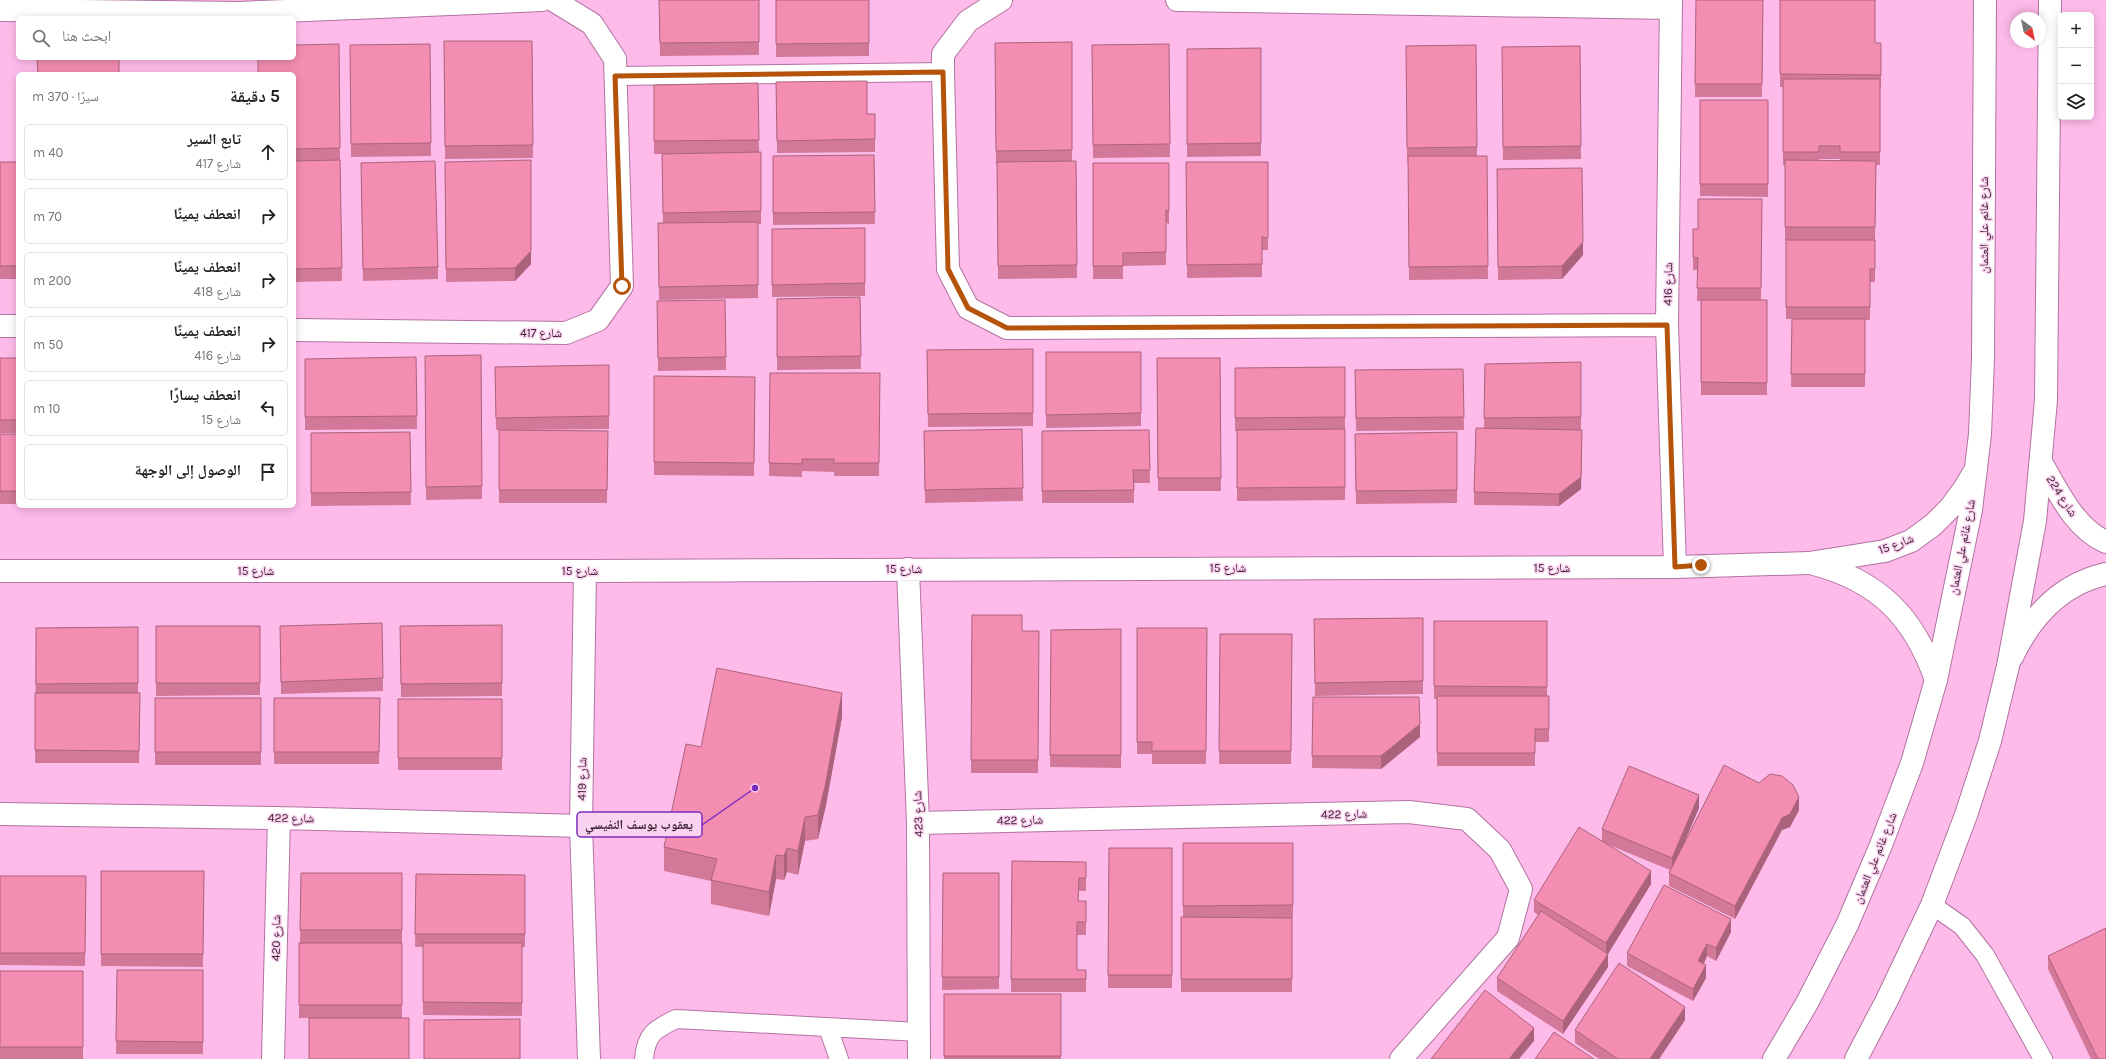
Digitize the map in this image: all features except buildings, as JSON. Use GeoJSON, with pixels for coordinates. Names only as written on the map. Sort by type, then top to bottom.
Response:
{"type":"FeatureCollection","features":[{"type":"Feature","properties":{"kind":"street"},"geometry":{"type":"LineString","coordinates":[[0,10],[239,13],[542,0]]}},
{"type":"Feature","properties":{"kind":"street","name":"شارع 417"},"geometry":{"type":"LineString","coordinates":[[296,330],[566,333],[598,320],[622,286],[615,59],[592,24],[553,0]]}},
{"type":"Feature","properties":{"kind":"street"},"geometry":{"type":"LineString","coordinates":[[1001,0],[968,21],[943,54],[943,72],[948,269],[968,308],[1007,328],[1667,325]]}},
{"type":"Feature","properties":{"kind":"street"},"geometry":{"type":"LineString","coordinates":[[1177,0],[1671,4]]}},
{"type":"Feature","properties":{"kind":"street","name":"شارع غانم علي العثمان"},"geometry":{"type":"LineString","coordinates":[[1774,1059],[1807,1003],[1847,925],[1878,853],[1912,763],[1936,680],[1971,510],[1980,434],[1983,359],[1985,0]]}},
{"type":"Feature","properties":{"kind":"street"},"geometry":{"type":"LineString","coordinates":[[1856,1059],[1887,1000],[1932,905],[1966,815],[1990,741],[2008,666],[2035,521],[2046,400],[2050,0]]}},
{"type":"Feature","properties":{"kind":"street","name":"شارع 416"},"geometry":{"type":"LineString","coordinates":[[1671,4],[1667,325],[1675,567]]}},
{"type":"Feature","properties":{"kind":"street"},"geometry":{"type":"LineString","coordinates":[[0,326],[16,326]]}},
{"type":"Feature","properties":{"kind":"street","name":"شارع 224"},"geometry":{"type":"LineString","coordinates":[[2041,462],[2070,512],[2085,528],[2106,542]]}},
{"type":"Feature","properties":{"kind":"street","name":"شارع 15"},"geometry":{"type":"LineString","coordinates":[[0,571],[585,571],[1675,567],[1808,563],[1885,551],[1910,541],[1933,525],[1950,508],[1976,469]]}},
{"type":"Feature","properties":{"kind":"street","name":"شارع 15"},"geometry":{"type":"LineString","coordinates":[[1808,563],[1831,569],[1853,578],[1874,590],[1892,605],[1920,639],[1936,680]]}},
{"type":"Feature","properties":{"kind":"street","name":"شارع 423"},"geometry":{"type":"LineString","coordinates":[[908,569],[918,823],[919,1059]]}},
{"type":"Feature","properties":{"kind":"street","name":"شارع 419"},"geometry":{"type":"LineString","coordinates":[[585,571],[581,826],[589,1059]]}},
{"type":"Feature","properties":{"kind":"street"},"geometry":{"type":"LineString","coordinates":[[2008,666],[2028,628],[2041,612],[2073,586],[2092,577],[2106,574]]}},
{"type":"Feature","properties":{"kind":"street","name":"شارع 422"},"geometry":{"type":"LineString","coordinates":[[918,823],[1409,812],[1467,819],[1500,850],[1521,889],[1508,938],[1401,1059]]}},
{"type":"Feature","properties":{"kind":"street","name":"شارع 422"},"geometry":{"type":"LineString","coordinates":[[0,814],[279,818],[581,826]]}},
{"type":"Feature","properties":{"kind":"street","name":"شارع 420"},"geometry":{"type":"LineString","coordinates":[[273,1059],[279,818]]}},
{"type":"Feature","properties":{"kind":"lane"},"geometry":{"type":"LineString","coordinates":[[615,76],[943,72]]}},
{"type":"Feature","properties":{"kind":"lane"},"geometry":{"type":"LineString","coordinates":[[1932,905],[1962,926],[1978,944],[2043,1059]]}},
{"type":"Feature","properties":{"kind":"lane"},"geometry":{"type":"LineString","coordinates":[[644,1059],[645,1045],[655,1029],[676,1019],[919,1032]]}},
{"type":"Feature","properties":{"kind":"lane"},"geometry":{"type":"LineString","coordinates":[[828,1028],[839,1059]]}},
{"type":"Feature","properties":{"kind":"place","name":"يعقوب يوسف النفيسي"},"geometry":{"type":"Point","coordinates":[755,788]}},
{"type":"Feature","properties":{"kind":"route"},"geometry":{"type":"LineString","coordinates":[[622,286],[615,76],[943,72],[948,269],[968,308],[1007,328],[1667,325],[1675,567],[1701,565]]}}]}
